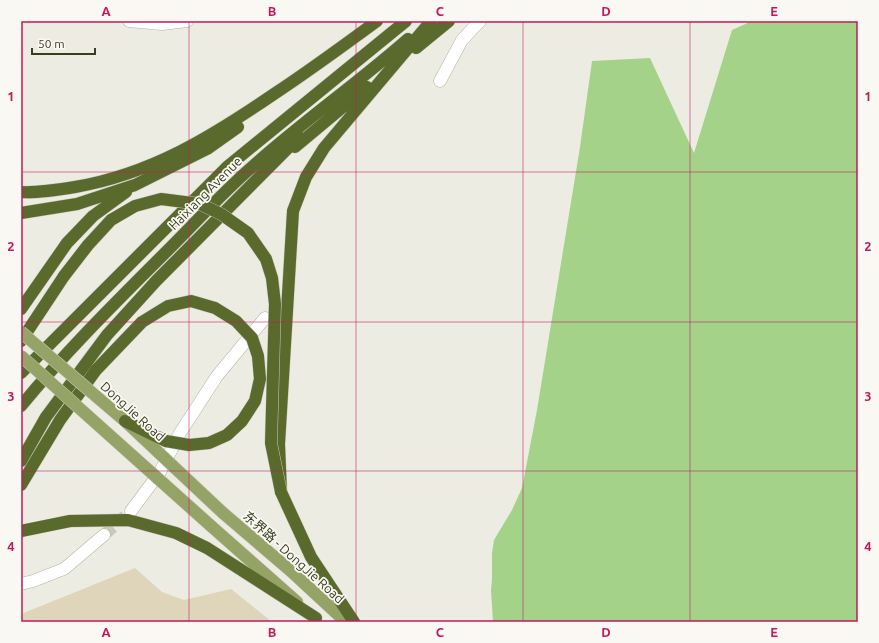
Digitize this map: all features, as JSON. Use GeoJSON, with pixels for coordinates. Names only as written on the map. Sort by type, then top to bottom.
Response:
{"type":"FeatureCollection","features":[{"type":"Feature","properties":{"kind":"highway"},"geometry":{"type":"LineString","coordinates":[[21,213],[77,204],[135,185],[207,149],[264,109],[377,21]]}},
{"type":"Feature","properties":{"kind":"highway","name":"Haixiang Avenue"},"geometry":{"type":"LineString","coordinates":[[21,373],[227,167],[406,21]]}},
{"type":"Feature","properties":{"kind":"highway"},"geometry":{"type":"LineString","coordinates":[[281,492],[280,444],[293,211],[306,177],[324,148],[430,21]]}},
{"type":"Feature","properties":{"kind":"highway","name":"Haixiang Avenue"},"geometry":{"type":"LineString","coordinates":[[21,406],[38,385],[131,287],[251,167],[383,62],[430,21]]}},
{"type":"Feature","properties":{"kind":"highway"},"geometry":{"type":"LineString","coordinates":[[247,189],[304,139],[449,21]]}},
{"type":"Feature","properties":{"kind":"highway"},"geometry":{"type":"LineString","coordinates":[[21,192],[54,191],[95,184],[137,171],[174,156],[228,126],[333,54]]}},
{"type":"Feature","properties":{"kind":"highway"},"geometry":{"type":"LineString","coordinates":[[21,461],[46,417],[107,335],[156,281],[346,90]]}},
{"type":"Feature","properties":{"kind":"highway"},"geometry":{"type":"LineString","coordinates":[[21,309],[67,243],[94,216],[135,185]]}},
{"type":"Feature","properties":{"kind":"highway"},"geometry":{"type":"LineString","coordinates":[[21,341],[64,276],[88,245],[111,220],[135,206],[161,199],[200,204],[221,214],[248,233],[266,259],[272,278],[275,304],[271,443],[281,492],[311,557],[354,622]]}},
{"type":"Feature","properties":{"kind":"highway"},"geometry":{"type":"LineString","coordinates":[[21,485],[60,420],[96,370],[142,322],[168,306],[191,301],[215,308],[236,321],[252,338],[258,356],[260,379],[255,401],[242,421],[227,435],[209,443],[189,445],[166,441],[125,421]]}},
{"type":"Feature","properties":{"kind":"highway"},"geometry":{"type":"LineString","coordinates":[[21,531],[70,521],[128,520],[176,533],[207,548],[318,620]]}},
{"type":"Feature","properties":{"kind":"main road","name":"DongJie Road"},"geometry":{"type":"LineString","coordinates":[[21,332],[125,421],[224,513]]}},
{"type":"Feature","properties":{"kind":"main road"},"geometry":{"type":"LineString","coordinates":[[21,356],[318,620]]}},
{"type":"Feature","properties":{"kind":"main road","name":"东界路 - DongJie Road"},"geometry":{"type":"LineString","coordinates":[[224,513],[292,572],[346,622]]}},
{"type":"Feature","properties":{"kind":"street"},"geometry":{"type":"LineString","coordinates":[[129,21],[162,24],[187,21]]}},
{"type":"Feature","properties":{"kind":"street"},"geometry":{"type":"LineString","coordinates":[[440,81],[462,40],[480,21]]}},
{"type":"Feature","properties":{"kind":"street"},"geometry":{"type":"LineString","coordinates":[[131,511],[160,472],[180,433],[217,376],[265,318]]}},
{"type":"Feature","properties":{"kind":"street"},"geometry":{"type":"LineString","coordinates":[[21,584],[64,569],[104,536]]}},
{"type":"Feature","properties":{"kind":"shaded area"},"geometry":{"type":"Polygon","coordinates":[[[752,21],[858,21],[858,622],[493,622],[491,590],[492,553],[494,540],[512,510],[522,488],[537,410],[580,147],[592,61],[650,58],[694,153],[732,30],[752,21]]]}},
{"type":"Feature","properties":{"kind":"shaded area"},"geometry":{"type":"Polygon","coordinates":[[[135,568],[162,592],[184,600],[231,589],[272,622],[21,622],[21,614],[135,568]]]}},
{"type":"Feature","properties":{"kind":"tunnel"},"geometry":{"type":"LineString","coordinates":[[104,535],[125,516]]}}]}
